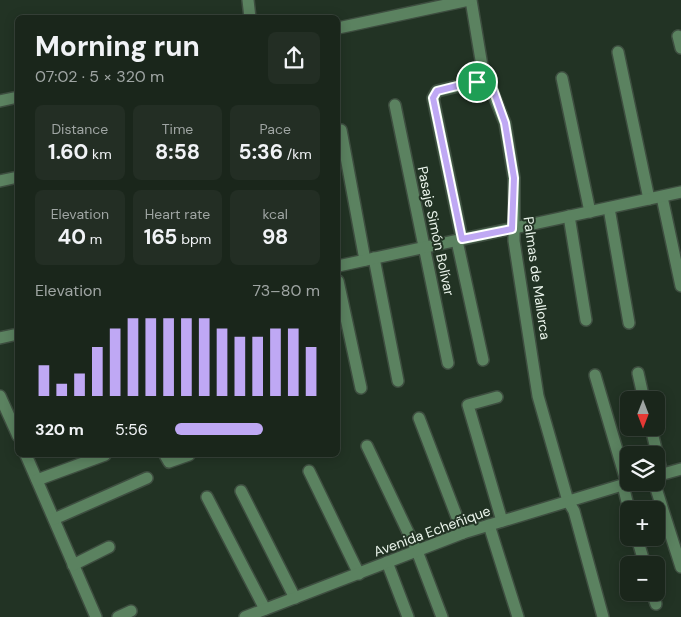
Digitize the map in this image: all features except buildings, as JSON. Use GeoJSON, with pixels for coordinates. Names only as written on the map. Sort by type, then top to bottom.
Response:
{"type":"FeatureCollection","features":[{"type":"Feature","properties":{"kind":"street"},"geometry":{"type":"LineString","coordinates":[[248,0],[250,15]]}},
{"type":"Feature","properties":{"kind":"street"},"geometry":{"type":"LineString","coordinates":[[340,28],[470,0]]}},
{"type":"Feature","properties":{"kind":"street","name":"Palmas de Mallorca"},"geometry":{"type":"LineString","coordinates":[[470,0],[482,66],[489,78],[505,123],[514,178],[512,229],[538,396],[568,501],[574,511],[603,617]]}},
{"type":"Feature","properties":{"kind":"street"},"geometry":{"type":"LineString","coordinates":[[678,36],[681,48]]}},
{"type":"Feature","properties":{"kind":"street"},"geometry":{"type":"LineString","coordinates":[[618,52],[649,199]]}},
{"type":"Feature","properties":{"kind":"street","name":"Pasaje Simón Bolívar"},"geometry":{"type":"LineString","coordinates":[[483,360],[433,98],[437,91],[489,78]]}},
{"type":"Feature","properties":{"kind":"street"},"geometry":{"type":"LineString","coordinates":[[562,78],[590,212]]}},
{"type":"Feature","properties":{"kind":"street"},"geometry":{"type":"LineString","coordinates":[[0,101],[15,98]]}},
{"type":"Feature","properties":{"kind":"street","name":"Pasaje Simón Bolívar"},"geometry":{"type":"LineString","coordinates":[[395,104],[448,363]]}},
{"type":"Feature","properties":{"kind":"street"},"geometry":{"type":"LineString","coordinates":[[341,130],[398,381]]}},
{"type":"Feature","properties":{"kind":"street"},"geometry":{"type":"LineString","coordinates":[[0,181],[15,178]]}},
{"type":"Feature","properties":{"kind":"street"},"geometry":{"type":"LineString","coordinates":[[340,266],[681,192]]}},
{"type":"Feature","properties":{"kind":"street"},"geometry":{"type":"LineString","coordinates":[[662,196],[681,286]]}},
{"type":"Feature","properties":{"kind":"street"},"geometry":{"type":"LineString","coordinates":[[610,208],[629,323]]}},
{"type":"Feature","properties":{"kind":"street"},"geometry":{"type":"LineString","coordinates":[[569,216],[586,320]]}},
{"type":"Feature","properties":{"kind":"street"},"geometry":{"type":"LineString","coordinates":[[340,290],[361,388]]}},
{"type":"Feature","properties":{"kind":"street"},"geometry":{"type":"LineString","coordinates":[[0,338],[15,335]]}},
{"type":"Feature","properties":{"kind":"street"},"geometry":{"type":"LineString","coordinates":[[638,373],[642,391]]}},
{"type":"Feature","properties":{"kind":"street"},"geometry":{"type":"LineString","coordinates":[[595,375],[620,458]]}},
{"type":"Feature","properties":{"kind":"street"},"geometry":{"type":"LineString","coordinates":[[0,396],[15,429]]}},
{"type":"Feature","properties":{"kind":"street"},"geometry":{"type":"LineString","coordinates":[[497,397],[468,405],[502,521]]}},
{"type":"Feature","properties":{"kind":"street"},"geometry":{"type":"LineString","coordinates":[[419,418],[463,533]]}},
{"type":"Feature","properties":{"kind":"street"},"geometry":{"type":"LineString","coordinates":[[367,446],[417,551],[442,617]]}},
{"type":"Feature","properties":{"kind":"street"},"geometry":{"type":"LineString","coordinates":[[27,457],[96,617]]}},
{"type":"Feature","properties":{"kind":"street"},"geometry":{"type":"LineString","coordinates":[[37,480],[100,457]]}},
{"type":"Feature","properties":{"kind":"street"},"geometry":{"type":"LineString","coordinates":[[165,457],[166,460],[173,462],[184,457]]}},
{"type":"Feature","properties":{"kind":"street"},"geometry":{"type":"LineString","coordinates":[[665,475],[681,469]]}},
{"type":"Feature","properties":{"kind":"street"},"geometry":{"type":"LineString","coordinates":[[309,471],[358,574]]}},
{"type":"Feature","properties":{"kind":"street"},"geometry":{"type":"LineString","coordinates":[[54,519],[146,478]]}},
{"type":"Feature","properties":{"kind":"street","name":"Avenida Echeñique"},"geometry":{"type":"LineString","coordinates":[[245,617],[463,533],[620,486]]}},
{"type":"Feature","properties":{"kind":"street"},"geometry":{"type":"LineString","coordinates":[[241,491],[295,598]]}},
{"type":"Feature","properties":{"kind":"street"},"geometry":{"type":"LineString","coordinates":[[661,491],[681,567]]}},
{"type":"Feature","properties":{"kind":"street"},"geometry":{"type":"LineString","coordinates":[[207,497],[265,609]]}},
{"type":"Feature","properties":{"kind":"street","name":"Palmas de Mallorca"},"geometry":{"type":"LineString","coordinates":[[568,501],[567,514],[596,617]]}},
{"type":"Feature","properties":{"kind":"street"},"geometry":{"type":"LineString","coordinates":[[489,525],[518,617]]}},
{"type":"Feature","properties":{"kind":"street"},"geometry":{"type":"LineString","coordinates":[[73,565],[109,547]]}},
{"type":"Feature","properties":{"kind":"street"},"geometry":{"type":"LineString","coordinates":[[387,562],[408,617]]}},
{"type":"Feature","properties":{"kind":"street"},"geometry":{"type":"LineString","coordinates":[[118,617],[131,611]]}},
{"type":"Feature","properties":{"kind":"route"},"geometry":{"type":"LineString","coordinates":[[489,78],[505,123],[514,178],[512,229],[462,239],[433,98],[437,91],[477,82],[489,78]]}}]}
